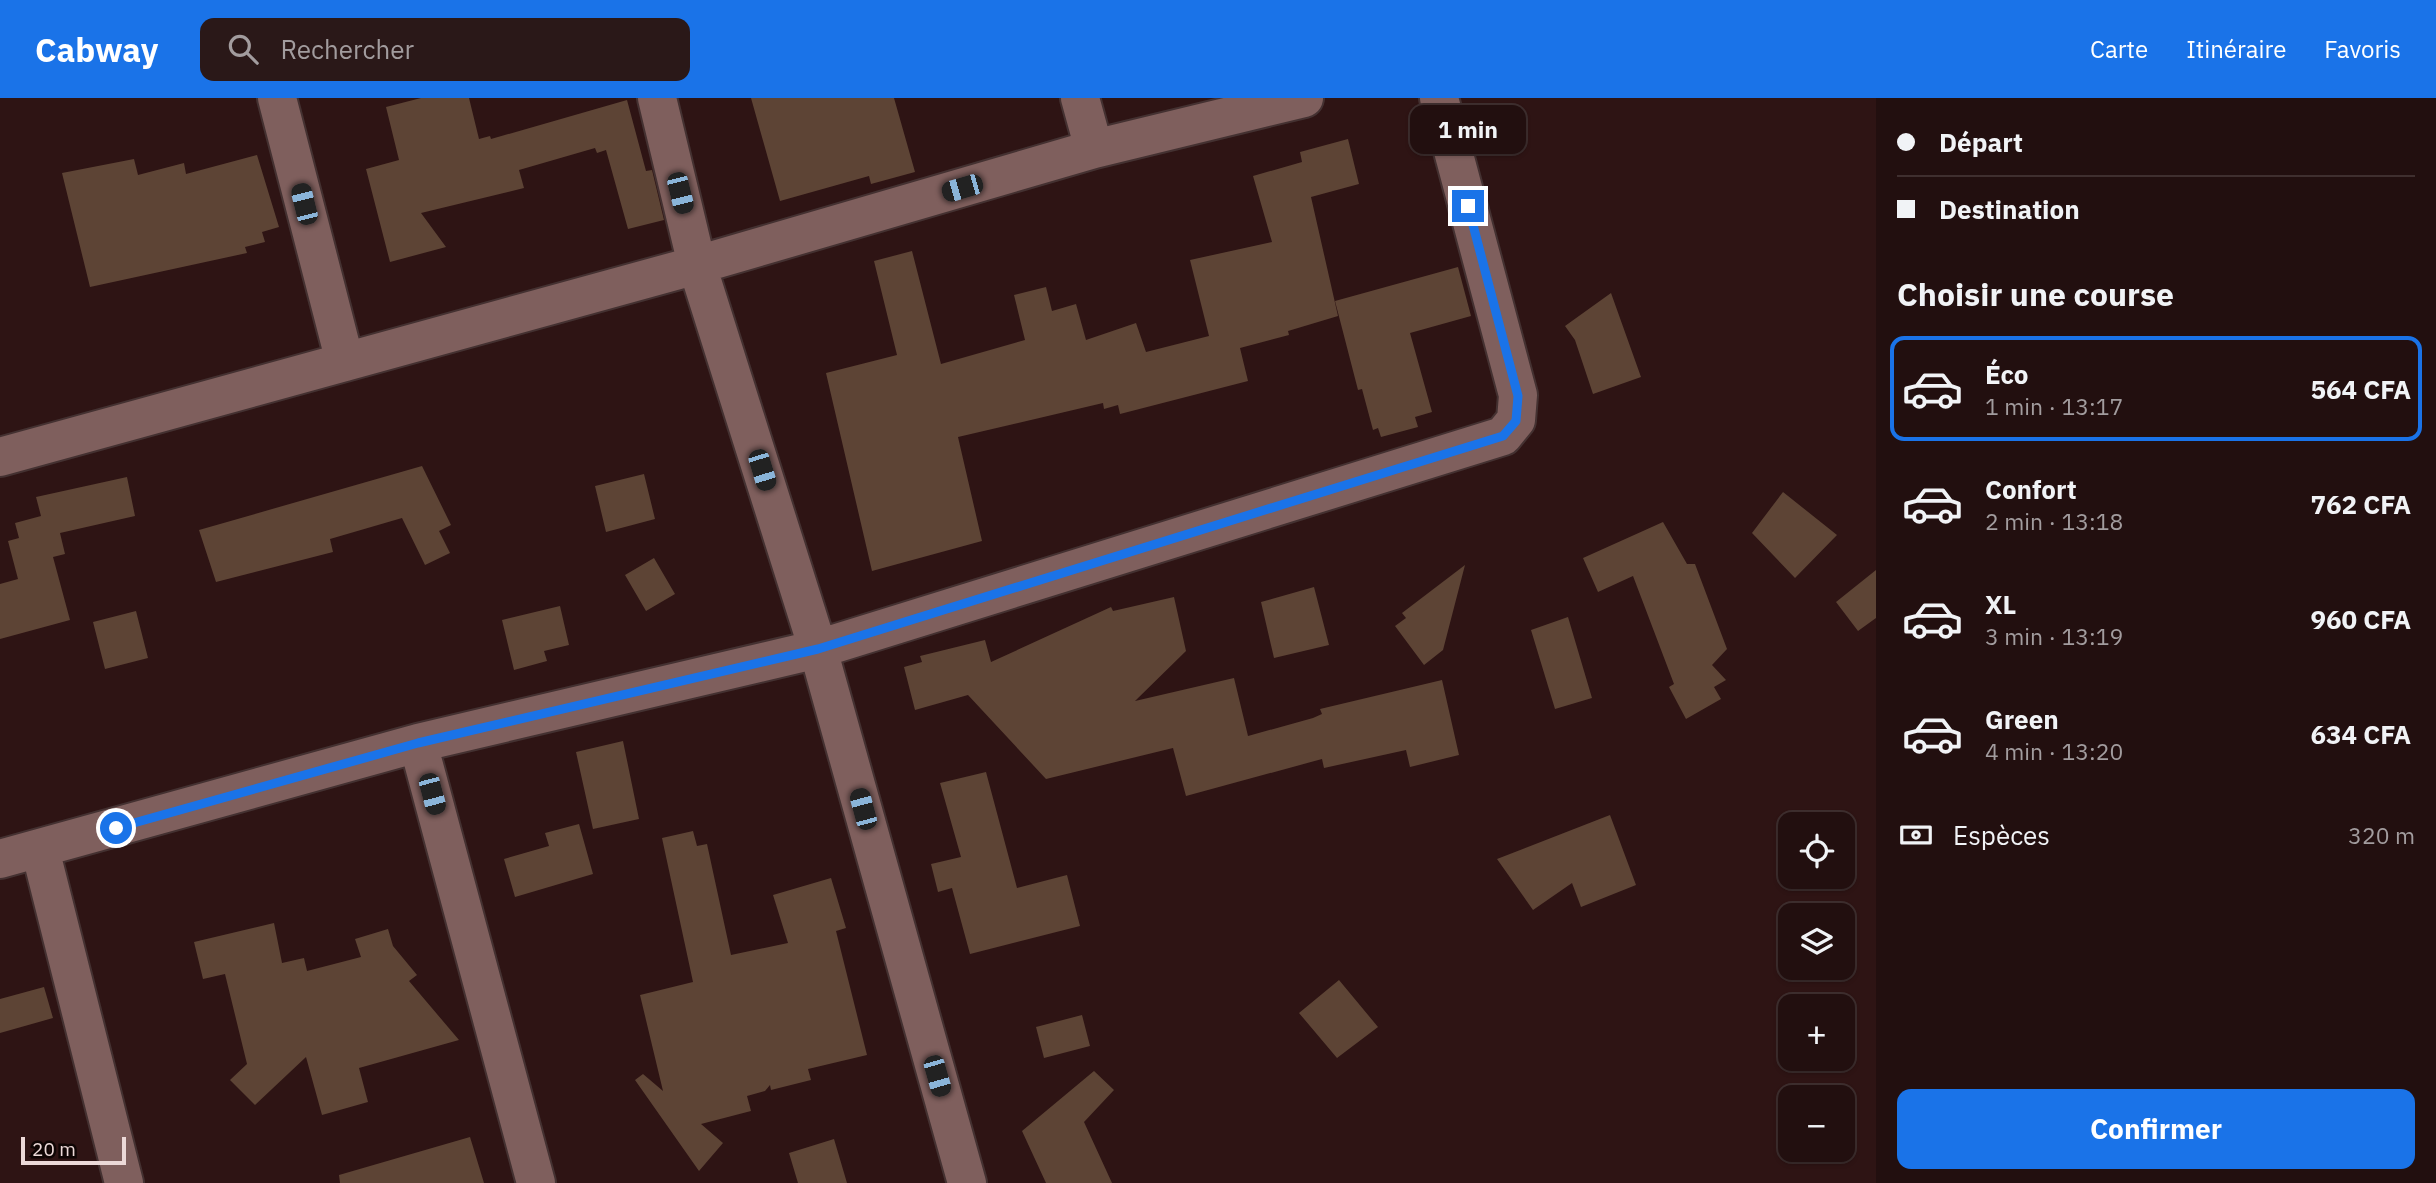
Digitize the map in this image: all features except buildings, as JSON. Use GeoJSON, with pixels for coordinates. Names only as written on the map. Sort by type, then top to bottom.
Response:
{"type":"FeatureCollection","features":[{"type":"Feature","properties":{"kind":"street"},"geometry":{"type":"LineString","coordinates":[[277,98],[345,362]]}},
{"type":"Feature","properties":{"kind":"street"},"geometry":{"type":"LineString","coordinates":[[657,98],[697,265],[818,649],[967,1183]]}},
{"type":"Feature","properties":{"kind":"street"},"geometry":{"type":"LineString","coordinates":[[1080,98],[1094,149]]}},
{"type":"Feature","properties":{"kind":"street"},"geometry":{"type":"LineString","coordinates":[[0,457],[697,265],[1094,149],[1304,98]]}},
{"type":"Feature","properties":{"kind":"street"},"geometry":{"type":"LineString","coordinates":[[0,859],[418,743],[818,649],[1503,436],[1516,421],[1518,396],[1439,98]]}},
{"type":"Feature","properties":{"kind":"street"},"geometry":{"type":"LineString","coordinates":[[418,743],[536,1183]]}},
{"type":"Feature","properties":{"kind":"street"},"geometry":{"type":"LineString","coordinates":[[40,849],[124,1183]]}},
{"type":"Feature","properties":{"kind":"route"},"geometry":{"type":"LineString","coordinates":[[116,828],[418,743],[818,649],[1503,436],[1516,421],[1518,396],[1468,206]]}}]}
